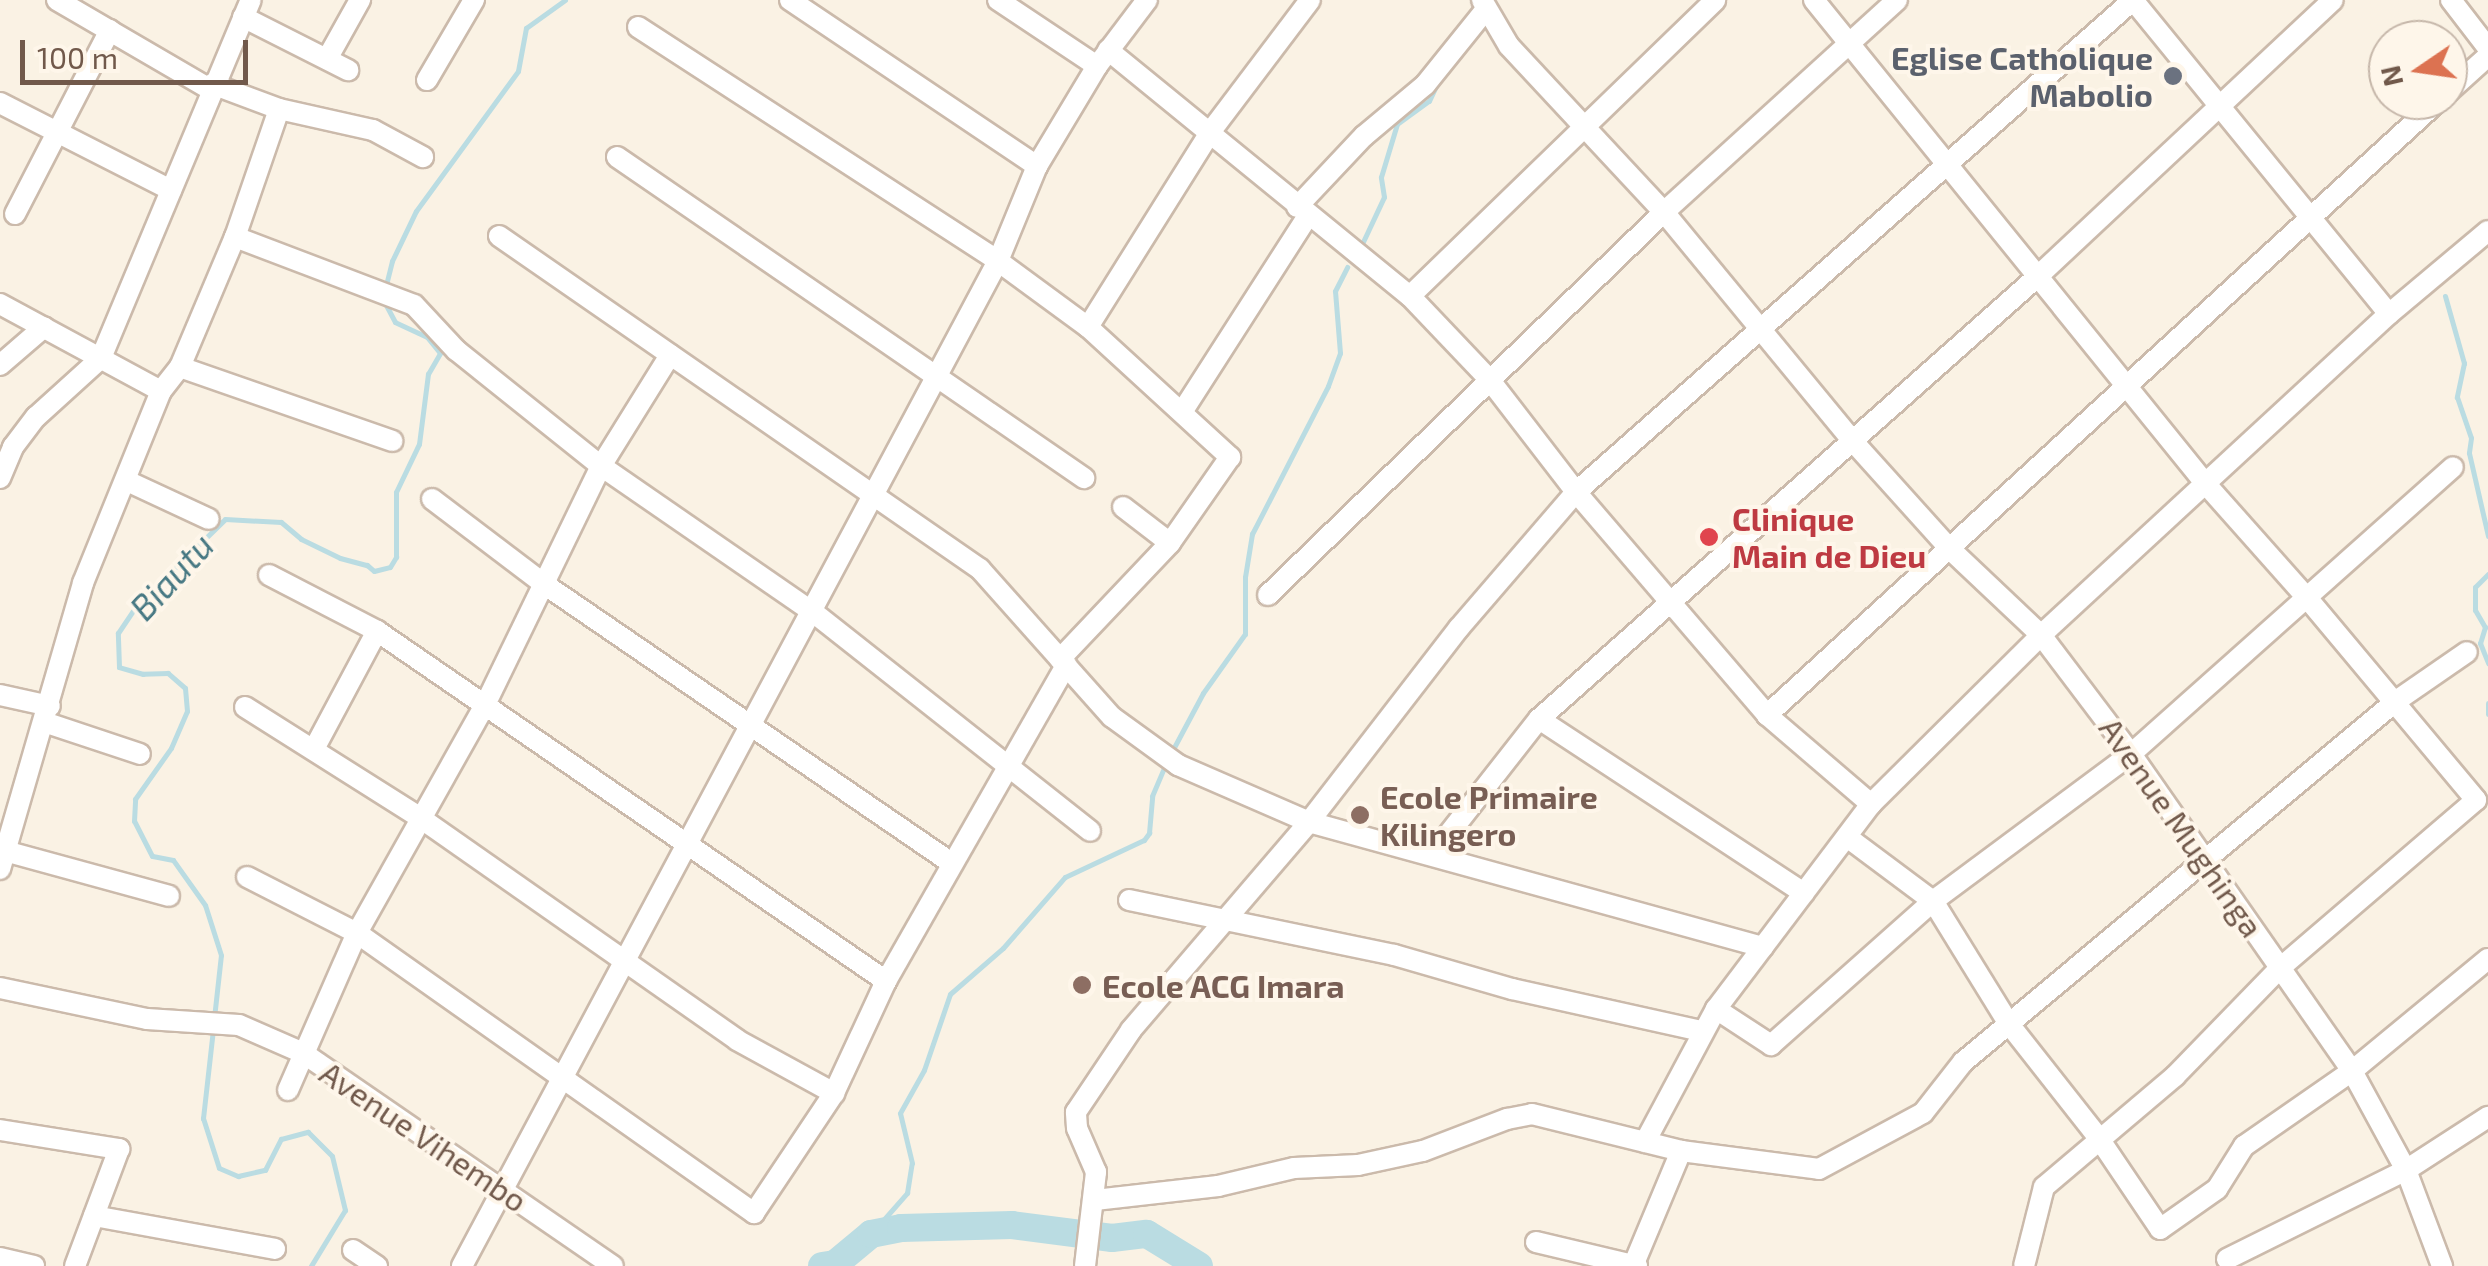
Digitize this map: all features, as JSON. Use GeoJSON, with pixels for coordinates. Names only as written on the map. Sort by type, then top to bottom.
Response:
{"type":"FeatureCollection","features":[{"type":"Feature","properties":{"kind":"street"},"geometry":{"type":"LineString","coordinates":[[57,0],[89,7],[110,30],[211,86],[279,109],[373,130],[424,157]]}},
{"type":"Feature","properties":{"kind":"street"},"geometry":{"type":"LineString","coordinates":[[326,59],[360,0]]}},
{"type":"Feature","properties":{"kind":"street"},"geometry":{"type":"LineString","coordinates":[[427,80],[474,0]]}},
{"type":"Feature","properties":{"kind":"street"},"geometry":{"type":"LineString","coordinates":[[790,0],[1037,166]]}},
{"type":"Feature","properties":{"kind":"street"},"geometry":{"type":"LineString","coordinates":[[998,0],[1102,58],[1211,131],[1302,211],[1410,296],[1490,379],[1576,492],[1767,716],[1871,804]]}},
{"type":"Feature","properties":{"kind":"street"},"geometry":{"type":"LineString","coordinates":[[462,1266],[500,1189],[566,1079],[685,842],[813,612],[998,260],[1037,166],[1102,58],[1147,0]]}},
{"type":"Feature","properties":{"kind":"street"},"geometry":{"type":"LineString","coordinates":[[1088,327],[1211,131],[1310,0]]}},
{"type":"Feature","properties":{"kind":"street"},"geometry":{"type":"LineString","coordinates":[[1410,296],[1715,0]]}},
{"type":"Feature","properties":{"kind":"street"},"geometry":{"type":"LineString","coordinates":[[1814,0],[2205,484],[2308,598],[2476,800],[2281,967],[2175,1076],[2044,1186],[2024,1266]]}},
{"type":"Feature","properties":{"kind":"street"},"geometry":{"type":"LineString","coordinates":[[1268,596],[1664,212],[1897,0]]}},
{"type":"Feature","properties":{"kind":"street"},"geometry":{"type":"LineString","coordinates":[[1085,1266],[1096,1172],[1077,1128],[1076,1112],[1131,1030],[1309,822],[1458,628],[1576,492],[2133,0],[2389,314]]}},
{"type":"Feature","properties":{"kind":"street"},"geometry":{"type":"LineString","coordinates":[[1434,854],[1539,719],[1850,438],[2036,277],[2334,0]]}},
{"type":"Feature","properties":{"kind":"street"},"geometry":{"type":"LineString","coordinates":[[2451,0],[2488,48]]}},
{"type":"Feature","properties":{"kind":"street"},"geometry":{"type":"LineString","coordinates":[[0,478],[13,447],[36,417],[101,358],[211,86],[247,8],[348,70]]}},
{"type":"Feature","properties":{"kind":"street"},"geometry":{"type":"LineString","coordinates":[[1182,412],[1302,211],[1364,136],[1425,85],[1487,8]]}},
{"type":"Feature","properties":{"kind":"street","name":"Avenue Mughinga"},"geometry":{"type":"LineString","coordinates":[[1487,8],[1509,46],[1664,212],[1850,438],[1952,550],[2041,634],[2131,754],[2352,1071],[2406,1170],[2442,1266]]}},
{"type":"Feature","properties":{"kind":"street"},"geometry":{"type":"LineString","coordinates":[[247,877],[357,933],[754,1213],[834,1093],[886,981],[1063,662],[1170,543],[1230,457],[1088,327],[998,260],[638,26]]}},
{"type":"Feature","properties":{"kind":"street"},"geometry":{"type":"LineString","coordinates":[[15,214],[110,30]]}},
{"type":"Feature","properties":{"kind":"street"},"geometry":{"type":"LineString","coordinates":[[2468,74],[2488,56]]}},
{"type":"Feature","properties":{"kind":"street"},"geometry":{"type":"LineString","coordinates":[[0,103],[171,190]]}},
{"type":"Feature","properties":{"kind":"street"},"geometry":{"type":"LineString","coordinates":[[168,896],[3,860],[83,583],[161,391],[180,367],[235,238],[279,109]]}},
{"type":"Feature","properties":{"kind":"street"},"geometry":{"type":"LineString","coordinates":[[1767,716],[2416,120]]}},
{"type":"Feature","properties":{"kind":"street"},"geometry":{"type":"LineString","coordinates":[[616,157],[1084,478]]}},
{"type":"Feature","properties":{"kind":"street"},"geometry":{"type":"LineString","coordinates":[[1646,1142],[1702,1030],[1871,804],[2041,634],[2389,314],[2488,231]]}},
{"type":"Feature","properties":{"kind":"street"},"geometry":{"type":"LineString","coordinates":[[499,236],[980,570],[1112,717],[1171,760],[1309,822],[1763,947]]}},
{"type":"Feature","properties":{"kind":"street"},"geometry":{"type":"LineString","coordinates":[[235,238],[336,278],[387,292],[414,306],[456,350],[602,466],[813,612],[1090,831]]}},
{"type":"Feature","properties":{"kind":"street"},"geometry":{"type":"LineString","coordinates":[[0,304],[161,391]]}},
{"type":"Feature","properties":{"kind":"street"},"geometry":{"type":"LineString","coordinates":[[0,365],[44,327]]}},
{"type":"Feature","properties":{"kind":"street"},"geometry":{"type":"LineString","coordinates":[[288,1090],[357,933],[484,707],[602,466],[670,355]]}},
{"type":"Feature","properties":{"kind":"street"},"geometry":{"type":"LineString","coordinates":[[180,367],[392,441]]}},
{"type":"Feature","properties":{"kind":"street"},"geometry":{"type":"LineString","coordinates":[[1716,1009],[1771,1044],[1933,901],[2131,754],[2452,467]]}},
{"type":"Feature","properties":{"kind":"street"},"geometry":{"type":"LineString","coordinates":[[127,481],[209,519]]}},
{"type":"Feature","properties":{"kind":"street"},"geometry":{"type":"LineString","coordinates":[[432,499],[544,584],[952,863]]}},
{"type":"Feature","properties":{"kind":"street"},"geometry":{"type":"LineString","coordinates":[[1123,507],[1170,543]]}},
{"type":"Feature","properties":{"kind":"street"},"geometry":{"type":"LineString","coordinates":[[269,574],[376,631],[886,981]]}},
{"type":"Feature","properties":{"kind":"street"},"geometry":{"type":"LineString","coordinates":[[314,749],[376,631]]}},
{"type":"Feature","properties":{"kind":"street"},"geometry":{"type":"LineString","coordinates":[[1095,1200],[1218,1186],[1294,1168],[1358,1166],[1424,1152],[1506,1119],[1532,1114],[1682,1151],[1819,1169],[1923,1114],[1963,1062],[2396,702],[2468,652]]}},
{"type":"Feature","properties":{"kind":"street"},"geometry":{"type":"LineString","coordinates":[[0,694],[140,754]]}},
{"type":"Feature","properties":{"kind":"street"},"geometry":{"type":"LineString","coordinates":[[245,706],[419,818],[628,960],[737,1040],[834,1093]]}},
{"type":"Feature","properties":{"kind":"street"},"geometry":{"type":"LineString","coordinates":[[1539,719],[1804,893]]}},
{"type":"Feature","properties":{"kind":"street"},"geometry":{"type":"LineString","coordinates":[[1847,837],[1933,901],[2010,1024],[2098,1138],[2160,1229],[2217,1188],[2244,1146],[2352,1071],[2488,959]]}},
{"type":"Feature","properties":{"kind":"street"},"geometry":{"type":"LineString","coordinates":[[1130,900],[1394,955],[1512,989],[1702,1030]]}},
{"type":"Feature","properties":{"kind":"street","name":"Avenue Vihembo"},"geometry":{"type":"LineString","coordinates":[[0,988],[146,1019],[239,1025],[303,1053],[613,1266]]}},
{"type":"Feature","properties":{"kind":"street"},"geometry":{"type":"LineString","coordinates":[[2227,1259],[2406,1170],[2488,1118]]}},
{"type":"Feature","properties":{"kind":"street"},"geometry":{"type":"LineString","coordinates":[[0,1130],[119,1149],[75,1266]]}},
{"type":"Feature","properties":{"kind":"street"},"geometry":{"type":"LineString","coordinates":[[1536,1242],[1635,1266],[1682,1151]]}},
{"type":"Feature","properties":{"kind":"street"},"geometry":{"type":"LineString","coordinates":[[94,1216],[274,1248]]}},
{"type":"Feature","properties":{"kind":"street"},"geometry":{"type":"LineString","coordinates":[[353,1250],[377,1266]]}},
{"type":"Feature","properties":{"kind":"street"},"geometry":{"type":"LineString","coordinates":[[0,1258],[34,1266]]}},
{"type":"Feature","properties":{"kind":"waterway","name":"Biautu"},"geometry":{"type":"LineString","coordinates":[[385,289],[392,261],[416,211],[518,71],[526,28],[565,0]]}},
{"type":"Feature","properties":{"kind":"waterway"},"geometry":{"type":"LineString","coordinates":[[1361,246],[1384,197],[1381,177],[1397,124],[1429,101],[1437,84]]}},
{"type":"Feature","properties":{"kind":"waterway"},"geometry":{"type":"LineString","coordinates":[[1171,753],[1203,693],[1245,634],[1245,577],[1252,534],[1328,386],[1340,353],[1335,291],[1347,267]]}},
{"type":"Feature","properties":{"kind":"waterway"},"geometry":{"type":"LineString","coordinates":[[2445,296],[2464,363],[2457,397],[2471,438],[2469,453],[2488,536]]}},
{"type":"Feature","properties":{"kind":"waterway","name":"Biautu"},"geometry":{"type":"LineString","coordinates":[[214,1018],[221,955],[205,905],[173,860],[152,856],[134,821],[135,799],[171,748],[187,711],[185,688],[168,673],[143,674],[119,667],[118,633],[136,606],[225,519],[281,522],[301,539],[340,558],[367,565],[374,571],[390,567],[396,557],[396,492],[419,444],[428,374],[440,353],[427,337],[395,322],[383,299]]}},
{"type":"Feature","properties":{"kind":"waterway"},"geometry":{"type":"LineString","coordinates":[[2488,574],[2475,587],[2475,610],[2485,627],[2480,643],[2488,663]]}},
{"type":"Feature","properties":{"kind":"waterway"},"geometry":{"type":"LineString","coordinates":[[2488,703],[2488,714]]}},
{"type":"Feature","properties":{"kind":"waterway"},"geometry":{"type":"LineString","coordinates":[[871,1234],[907,1193],[912,1163],[900,1113],[924,1070],[950,994],[1003,948],[1065,877],[1144,840],[1149,833],[1152,796],[1166,763]]}},
{"type":"Feature","properties":{"kind":"waterway","name":"Biautu"},"geometry":{"type":"LineString","coordinates":[[213,1029],[203,1118],[219,1168],[238,1176],[265,1170],[281,1139],[308,1132],[332,1156],[345,1210],[311,1266]]}},
{"type":"Feature","properties":{"kind":"waterway"},"geometry":{"type":"LineString","coordinates":[[822,1266],[835,1264],[871,1234],[901,1228],[1012,1225],[1112,1238],[1147,1234],[1199,1266]]}},
{"type":"Feature","properties":{"kind":"place","name":"Eglise Catholique Mabolio"},"geometry":{"type":"Point","coordinates":[2173,76]}},
{"type":"Feature","properties":{"kind":"place","name":"Clinique Main de Dieu"},"geometry":{"type":"Point","coordinates":[1709,537]}},
{"type":"Feature","properties":{"kind":"place","name":"Ecole Primaire Kilingero"},"geometry":{"type":"Point","coordinates":[1360,815]}},
{"type":"Feature","properties":{"kind":"place","name":"Ecole ACG Imara"},"geometry":{"type":"Point","coordinates":[1082,985]}}]}
